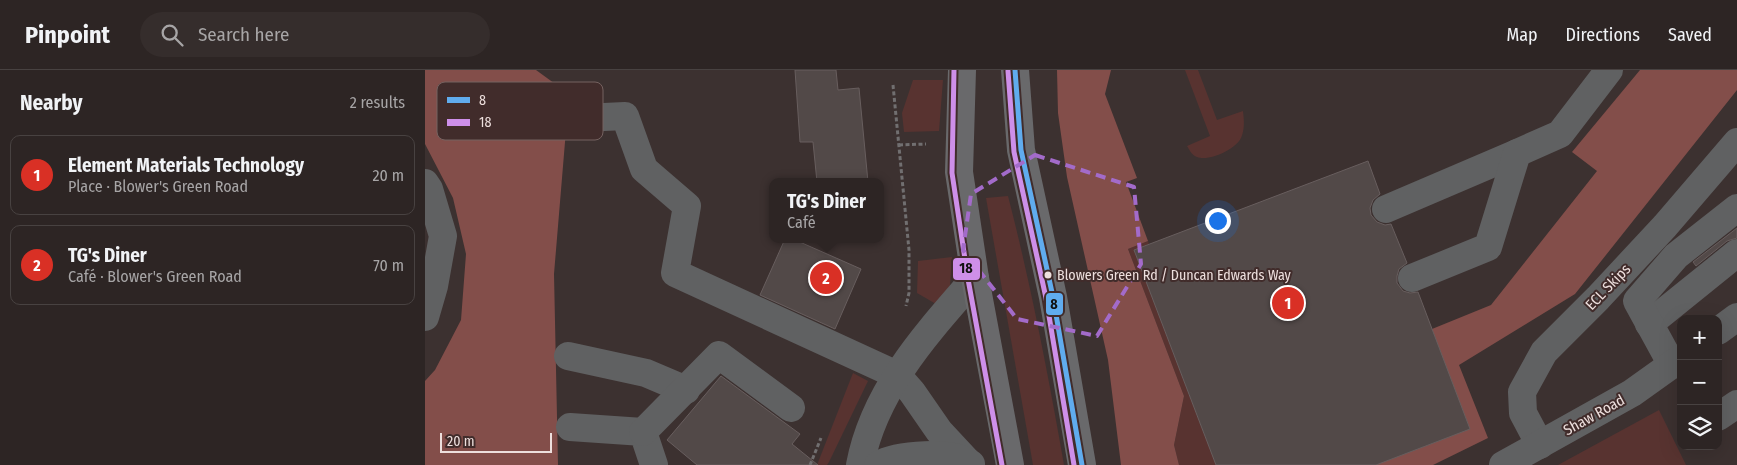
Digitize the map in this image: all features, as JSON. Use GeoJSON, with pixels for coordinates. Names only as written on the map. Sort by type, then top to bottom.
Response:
{"type":"FeatureCollection","features":[{"type":"Feature","properties":{"kind":"main road"},"geometry":{"type":"LineString","coordinates":[[963,70],[959,172],[975,278],[1010,465]]}},
{"type":"Feature","properties":{"kind":"main road"},"geometry":{"type":"LineString","coordinates":[[1015,70],[1021,150],[1053,297],[1082,465]]}},
{"type":"Feature","properties":{"kind":"street"},"geometry":{"type":"LineString","coordinates":[[1386,209],[1560,134],[1609,70]]}},
{"type":"Feature","properties":{"kind":"street"},"geometry":{"type":"LineString","coordinates":[[603,117],[625,116],[644,169],[687,206],[675,272],[897,375],[912,392],[939,431],[969,462]]}},
{"type":"Feature","properties":{"kind":"street","name":"ECL Skips"},"geometry":{"type":"LineString","coordinates":[[1540,445],[1523,413],[1522,392],[1544,352],[1598,298],[1665,226],[1737,142]]}},
{"type":"Feature","properties":{"kind":"street"},"geometry":{"type":"LineString","coordinates":[[1412,278],[1488,248],[1517,153]]}},
{"type":"Feature","properties":{"kind":"street"},"geometry":{"type":"LineString","coordinates":[[425,183],[429,189],[443,236],[425,317]]}},
{"type":"Feature","properties":{"kind":"street"},"geometry":{"type":"LineString","coordinates":[[1676,361],[1649,324],[1637,301],[1676,256],[1737,208]]}},
{"type":"Feature","properties":{"kind":"street"},"geometry":{"type":"LineString","coordinates":[[1649,324],[1737,253]]}},
{"type":"Feature","properties":{"kind":"street"},"geometry":{"type":"LineString","coordinates":[[859,465],[864,442],[897,375],[926,334],[975,278]]}},
{"type":"Feature","properties":{"kind":"street"},"geometry":{"type":"LineString","coordinates":[[1722,328],[1737,317]]}},
{"type":"Feature","properties":{"kind":"street"},"geometry":{"type":"LineString","coordinates":[[570,427],[643,432],[719,355],[791,408]]}},
{"type":"Feature","properties":{"kind":"street"},"geometry":{"type":"LineString","coordinates":[[568,356],[646,373],[686,390]]}},
{"type":"Feature","properties":{"kind":"street","name":"Shaw Road"},"geometry":{"type":"LineString","coordinates":[[1503,465],[1632,393],[1676,361]]}},
{"type":"Feature","properties":{"kind":"street"},"geometry":{"type":"LineString","coordinates":[[1722,414],[1737,404]]}},
{"type":"Feature","properties":{"kind":"street"},"geometry":{"type":"LineString","coordinates":[[643,432],[654,465]]}},
{"type":"Feature","properties":{"kind":"street"},"geometry":{"type":"LineString","coordinates":[[878,465],[888,460],[925,454],[969,462]]}},
{"type":"Feature","properties":{"kind":"path"},"geometry":{"type":"LineString","coordinates":[[893,85],[909,250],[909,293],[905,312]]}},
{"type":"Feature","properties":{"kind":"path"},"geometry":{"type":"LineString","coordinates":[[810,465],[821,438]]}},
{"type":"Feature","properties":{"kind":"highlighted area"},"geometry":{"type":"Polygon","coordinates":[[[1035,155],[1134,187],[1141,264],[1097,336],[1017,319],[963,250],[971,194],[1035,155]]]}},
{"type":"Feature","properties":{"kind":"shaded area"},"geometry":{"type":"Polygon","coordinates":[[[425,70],[536,70],[552,82],[437,82],[437,140],[565,140],[554,274],[558,465],[425,465],[425,381],[435,370],[461,320],[466,254],[453,198],[425,144],[425,70]]]}},
{"type":"Feature","properties":{"kind":"shaded area"},"geometry":{"type":"Polygon","coordinates":[[[1057,70],[1111,70],[1105,94],[1137,178],[1126,182],[1148,241],[1128,249],[1184,396],[1174,445],[1179,465],[1121,465],[1108,360],[1067,177],[1058,113],[1057,70]]]}},
{"type":"Feature","properties":{"kind":"shaded area"},"geometry":{"type":"Polygon","coordinates":[[[1185,70],[1198,70],[1217,120],[1243,111],[1244,128],[1241,138],[1234,146],[1222,154],[1208,158],[1197,157],[1192,154],[1187,146],[1210,136],[1185,70]]]}},
{"type":"Feature","properties":{"kind":"shaded area"},"geometry":{"type":"Polygon","coordinates":[[[1640,70],[1737,70],[1737,90],[1575,294],[1459,365],[1488,438],[1433,465],[1376,465],[1432,329],[1491,305],[1597,171],[1572,152],[1640,70]]]}},
{"type":"Feature","properties":{"kind":"shaded area"},"geometry":{"type":"Polygon","coordinates":[[[913,80],[943,80],[939,131],[904,132],[902,113],[913,80]]]}},
{"type":"Feature","properties":{"kind":"shaded area"},"geometry":{"type":"Polygon","coordinates":[[[1008,196],[1039,330],[1064,465],[1033,465],[986,198],[1008,196]]]}},
{"type":"Feature","properties":{"kind":"shaded area"},"geometry":{"type":"Polygon","coordinates":[[[1148,241],[1149,244],[1134,250],[1216,465],[1179,465],[1174,445],[1184,396],[1128,249],[1148,241]]]}},
{"type":"Feature","properties":{"kind":"shaded area"},"geometry":{"type":"Polygon","coordinates":[[[952,257],[950,286],[936,304],[917,293],[918,261],[952,257]]]}},
{"type":"Feature","properties":{"kind":"shaded area"},"geometry":{"type":"Polygon","coordinates":[[[853,373],[868,381],[829,462],[827,465],[817,465],[853,373]]]}},
{"type":"Feature","properties":{"kind":"shaded area"},"geometry":{"type":"Polygon","coordinates":[[[1659,410],[1686,465],[1558,465],[1659,410]]]}},
{"type":"Feature","properties":{"kind":"building"},"geometry":{"type":"Polygon","coordinates":[[[795,70],[836,70],[838,90],[859,88],[868,178],[817,178],[813,142],[800,142],[795,70]]]}},
{"type":"Feature","properties":{"kind":"building"},"geometry":{"type":"Polygon","coordinates":[[[1368,161],[1380,194],[1373,200],[1370,208],[1371,215],[1377,222],[1385,225],[1391,224],[1407,263],[1399,269],[1397,283],[1403,291],[1410,293],[1418,292],[1470,429],[1376,465],[1216,465],[1134,250],[1368,161]]]}},
{"type":"Feature","properties":{"kind":"building"},"geometry":{"type":"Polygon","coordinates":[[[1737,228],[1737,238],[1727,241],[1696,266],[1693,262],[1737,228]]]}},
{"type":"Feature","properties":{"kind":"building"},"geometry":{"type":"Polygon","coordinates":[[[783,243],[802,243],[861,269],[835,329],[760,295],[783,243]]]}},
{"type":"Feature","properties":{"kind":"building"},"geometry":{"type":"Polygon","coordinates":[[[721,376],[800,434],[792,444],[818,465],[697,465],[667,440],[721,376]]]}},
{"type":"Feature","properties":{"kind":"transit line","name":"18"},"geometry":{"type":"LineString","coordinates":[[954,70],[952,173],[968,279],[1002,465]]}},
{"type":"Feature","properties":{"kind":"transit line","name":"8"},"geometry":{"type":"LineString","coordinates":[[1015,70],[1021,150],[1053,297],[1082,465]]}},
{"type":"Feature","properties":{"kind":"transit line","name":"18"},"geometry":{"type":"LineString","coordinates":[[1008,71],[1014,152],[1046,298],[1074,465]]}},
{"type":"Feature","properties":{"kind":"place","name":"Blowers Green Rd / Duncan Edwards Way"},"geometry":{"type":"Point","coordinates":[1048,275]}},
{"type":"Feature","properties":{"kind":"place","name":"TG's Diner"},"geometry":{"type":"Point","coordinates":[826,278]}},
{"type":"Feature","properties":{"kind":"place","name":"Element Materials Technology"},"geometry":{"type":"Point","coordinates":[1288,303]}}]}
